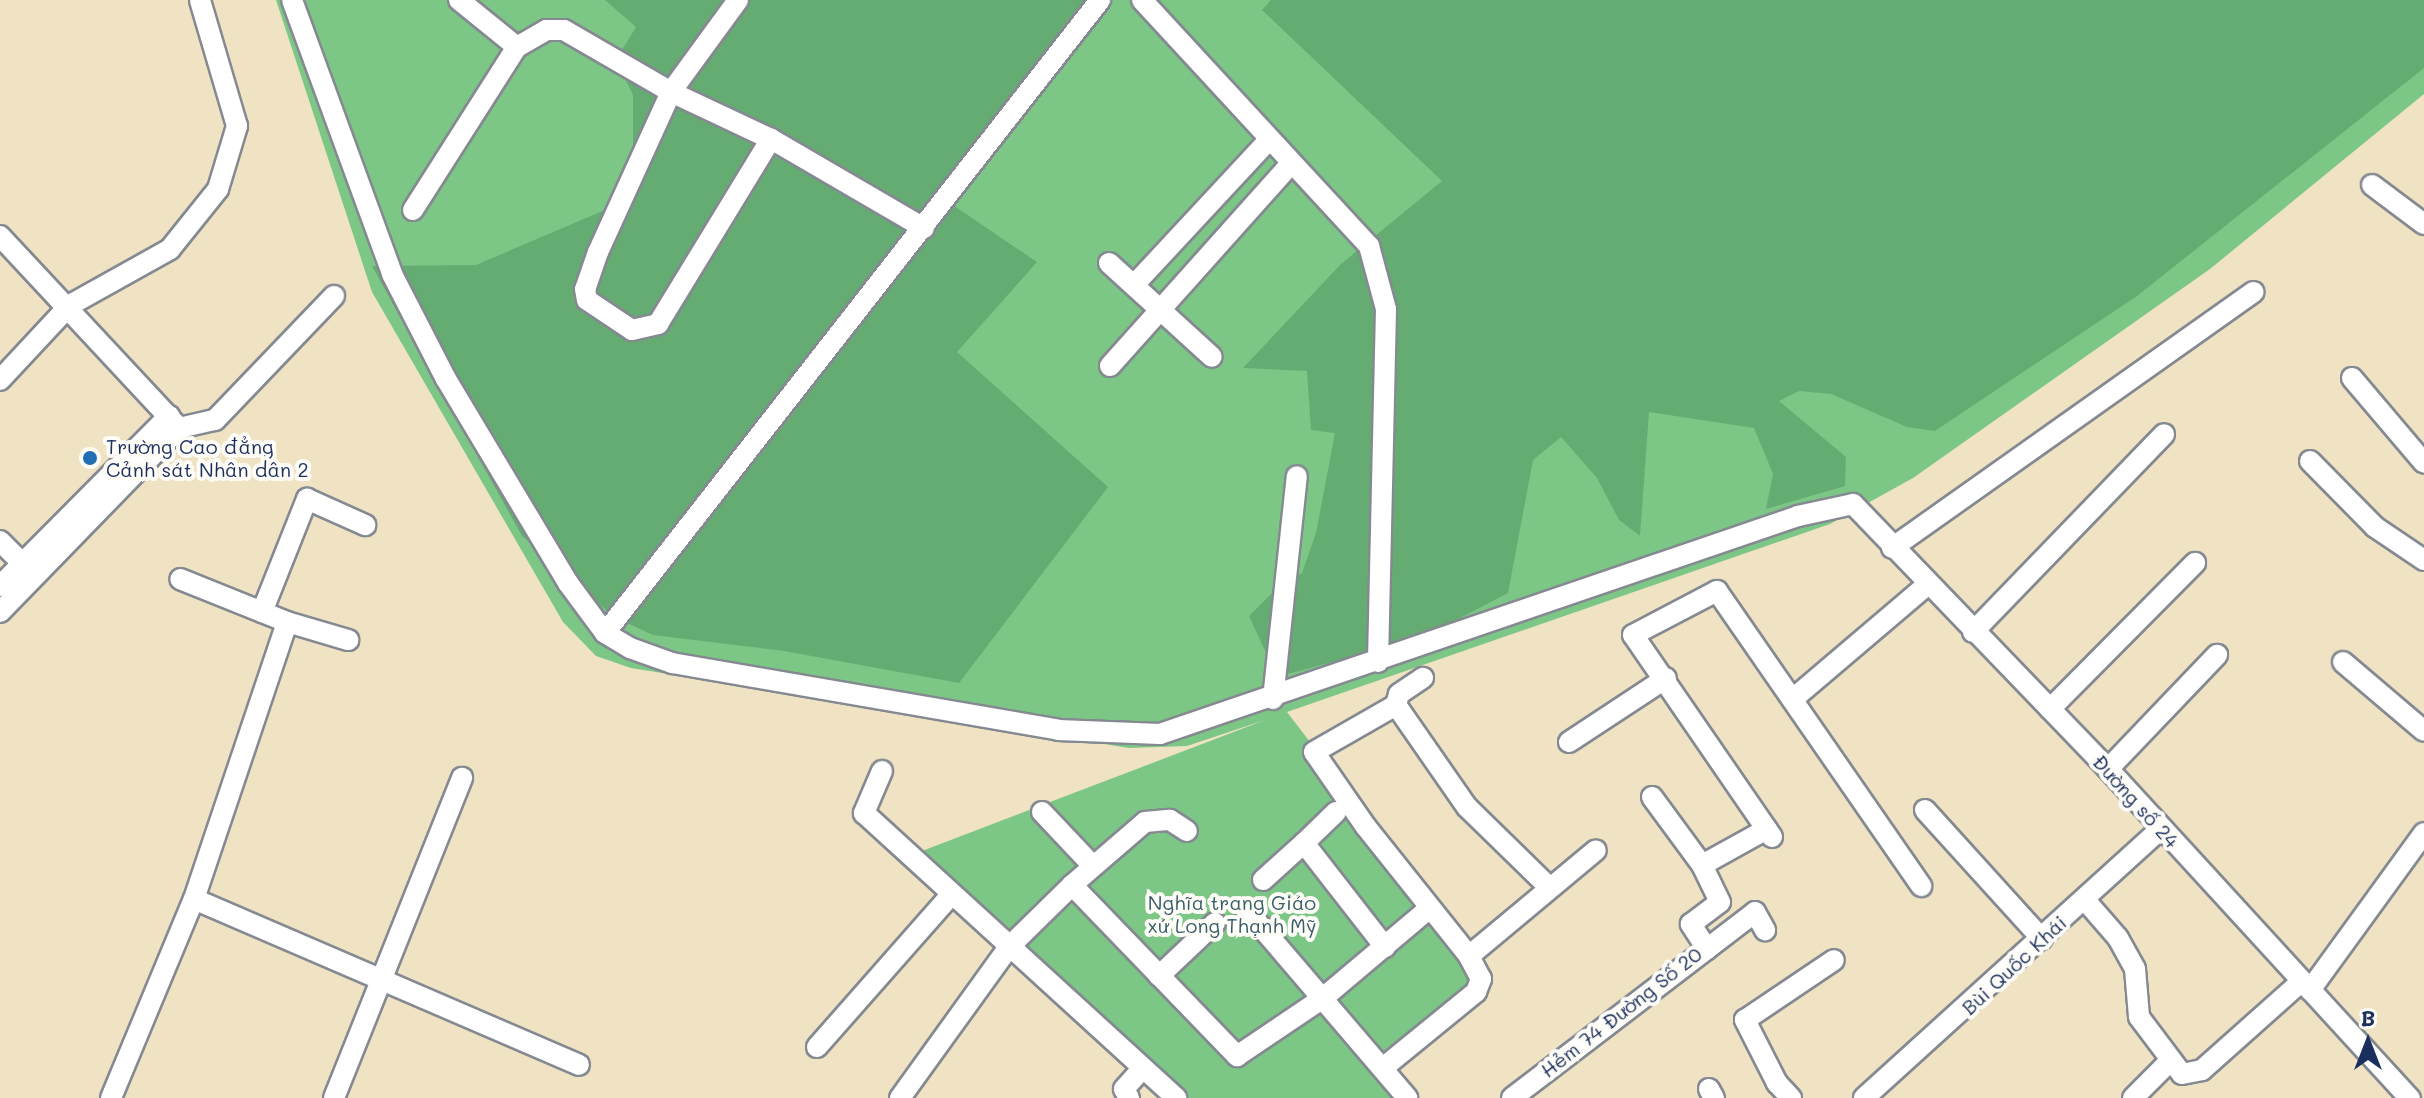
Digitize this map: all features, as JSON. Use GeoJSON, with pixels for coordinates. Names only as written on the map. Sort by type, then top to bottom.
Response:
{"type":"FeatureCollection","features":[{"type":"Feature","properties":{"kind":"street"},"geometry":{"type":"LineString","coordinates":[[0,380],[70,305],[170,249],[218,189],[237,126],[200,0]]}},
{"type":"Feature","properties":{"kind":"street"},"geometry":{"type":"LineString","coordinates":[[292,0],[392,274],[446,379],[568,583],[605,633],[630,648],[672,663],[1058,730],[1128,737],[1160,734],[1378,662],[1386,309],[1369,246],[1290,165],[1142,0]]}},
{"type":"Feature","properties":{"kind":"street"},"geometry":{"type":"LineString","coordinates":[[459,0],[517,47]]}},
{"type":"Feature","properties":{"kind":"street"},"geometry":{"type":"LineString","coordinates":[[738,0],[671,92],[585,289],[587,300],[632,330],[658,324],[771,139]]}},
{"type":"Feature","properties":{"kind":"street"},"geometry":{"type":"LineString","coordinates":[[605,633],[1100,0]]}},
{"type":"Feature","properties":{"kind":"street"},"geometry":{"type":"LineString","coordinates":[[413,210],[517,47],[546,30],[564,30],[671,92],[771,139],[924,228]]}},
{"type":"Feature","properties":{"kind":"street"},"geometry":{"type":"LineString","coordinates":[[1134,285],[1268,141]]}},
{"type":"Feature","properties":{"kind":"street"},"geometry":{"type":"LineString","coordinates":[[1110,366],[1290,165]]}},
{"type":"Feature","properties":{"kind":"street"},"geometry":{"type":"LineString","coordinates":[[2372,185],[2424,224]]}},
{"type":"Feature","properties":{"kind":"street"},"geometry":{"type":"LineString","coordinates":[[0,236],[70,305],[174,422]]}},
{"type":"Feature","properties":{"kind":"street"},"geometry":{"type":"LineString","coordinates":[[1109,263],[1212,357]]}},
{"type":"Feature","properties":{"kind":"street"},"geometry":{"type":"LineString","coordinates":[[1892,548],[2253,292]]}},
{"type":"Feature","properties":{"kind":"street"},"geometry":{"type":"LineString","coordinates":[[0,612],[29,570],[174,422],[215,420],[334,296]]}},
{"type":"Feature","properties":{"kind":"street"},"geometry":{"type":"LineString","coordinates":[[2352,378],[2424,463]]}},
{"type":"Feature","properties":{"kind":"street"},"geometry":{"type":"LineString","coordinates":[[1973,632],[2164,434]]}},
{"type":"Feature","properties":{"kind":"street"},"geometry":{"type":"LineString","coordinates":[[2310,461],[2375,527],[2424,560]]}},
{"type":"Feature","properties":{"kind":"street"},"geometry":{"type":"LineString","coordinates":[[1273,699],[1297,476]]}},
{"type":"Feature","properties":{"kind":"street"},"geometry":{"type":"LineString","coordinates":[[262,612],[307,499],[365,525]]}},
{"type":"Feature","properties":{"kind":"street","name":"Đường số 24"},"geometry":{"type":"LineString","coordinates":[[1378,662],[1798,516],[1843,504],[1860,507],[1926,586],[2108,769],[2410,1098]]}},
{"type":"Feature","properties":{"kind":"street"},"geometry":{"type":"LineString","coordinates":[[0,541],[29,570]]}},
{"type":"Feature","properties":{"kind":"street"},"geometry":{"type":"LineString","coordinates":[[2050,709],[2195,563]]}},
{"type":"Feature","properties":{"kind":"street"},"geometry":{"type":"LineString","coordinates":[[0,586],[29,570]]}},
{"type":"Feature","properties":{"kind":"street"},"geometry":{"type":"LineString","coordinates":[[180,579],[287,622],[348,640]]}},
{"type":"Feature","properties":{"kind":"street"},"geometry":{"type":"LineString","coordinates":[[1793,699],[1926,586]]}},
{"type":"Feature","properties":{"kind":"street"},"geometry":{"type":"LineString","coordinates":[[1652,797],[1702,865],[1770,833],[1666,678],[1633,635],[1717,591],[1921,886]]}},
{"type":"Feature","properties":{"kind":"street"},"geometry":{"type":"LineString","coordinates":[[111,1098],[194,899],[287,622]]}},
{"type":"Feature","properties":{"kind":"street"},"geometry":{"type":"LineString","coordinates":[[2108,769],[2217,655]]}},
{"type":"Feature","properties":{"kind":"street"},"geometry":{"type":"LineString","coordinates":[[2343,662],[2424,731]]}},
{"type":"Feature","properties":{"kind":"street"},"geometry":{"type":"LineString","coordinates":[[1384,1067],[1476,992],[1481,979],[1469,956],[1366,827],[1314,752],[1396,705],[1399,694],[1423,678]]}},
{"type":"Feature","properties":{"kind":"street"},"geometry":{"type":"LineString","coordinates":[[1569,742],[1666,678]]}},
{"type":"Feature","properties":{"kind":"street"},"geometry":{"type":"LineString","coordinates":[[1396,705],[1467,807],[1549,887]]}},
{"type":"Feature","properties":{"kind":"street"},"geometry":{"type":"LineString","coordinates":[[882,771],[864,813],[1176,1098]]}},
{"type":"Feature","properties":{"kind":"street"},"geometry":{"type":"LineString","coordinates":[[334,1098],[462,778]]}},
{"type":"Feature","properties":{"kind":"street"},"geometry":{"type":"LineString","coordinates":[[1925,810],[2042,939]]}},
{"type":"Feature","properties":{"kind":"street"},"geometry":{"type":"LineString","coordinates":[[1042,812],[1093,866]]}},
{"type":"Feature","properties":{"kind":"street"},"geometry":{"type":"LineString","coordinates":[[1263,880],[1336,812]]}},
{"type":"Feature","properties":{"kind":"street"},"geometry":{"type":"LineString","coordinates":[[900,1098],[1009,947],[1072,885],[1145,822],[1170,820],[1187,831]]}},
{"type":"Feature","properties":{"kind":"street","name":"Bùi Quốc Khái"},"geometry":{"type":"LineString","coordinates":[[1864,1098],[2161,829]]}},
{"type":"Feature","properties":{"kind":"street"},"geometry":{"type":"LineString","coordinates":[[2085,900],[2118,938],[2135,969],[2139,1017],[2169,1062],[2182,1074],[2202,1070],[2306,985],[2424,833]]}},
{"type":"Feature","properties":{"kind":"street"},"geometry":{"type":"LineString","coordinates":[[1304,843],[1385,947]]}},
{"type":"Feature","properties":{"kind":"street"},"geometry":{"type":"LineString","coordinates":[[1469,956],[1596,850]]}},
{"type":"Feature","properties":{"kind":"street","name":"Hẻm 74 Đường Số 20"},"geometry":{"type":"LineString","coordinates":[[1512,1098],[1707,949],[1691,924],[1720,902],[1702,865]]}},
{"type":"Feature","properties":{"kind":"street"},"geometry":{"type":"LineString","coordinates":[[1072,885],[1237,1056],[1323,998],[1424,913]]}},
{"type":"Feature","properties":{"kind":"street"},"geometry":{"type":"LineString","coordinates":[[817,1047],[952,894]]}},
{"type":"Feature","properties":{"kind":"street"},"geometry":{"type":"LineString","coordinates":[[194,899],[579,1065]]}},
{"type":"Feature","properties":{"kind":"street"},"geometry":{"type":"LineString","coordinates":[[1245,908],[1384,1067],[1407,1098]]}},
{"type":"Feature","properties":{"kind":"street"},"geometry":{"type":"LineString","coordinates":[[1707,949],[1755,912],[1765,930]]}},
{"type":"Feature","properties":{"kind":"street"},"geometry":{"type":"LineString","coordinates":[[1159,976],[1215,923]]}},
{"type":"Feature","properties":{"kind":"street"},"geometry":{"type":"LineString","coordinates":[[1791,1098],[1777,1083],[1745,1020],[1834,960]]}},
{"type":"Feature","properties":{"kind":"street"},"geometry":{"type":"LineString","coordinates":[[2133,1098],[2169,1062]]}},
{"type":"Feature","properties":{"kind":"street"},"geometry":{"type":"LineString","coordinates":[[1129,1098],[1124,1089],[1143,1068]]}},
{"type":"Feature","properties":{"kind":"green space","name":"Nghĩa trang Giáo xứ Long Thạnh Mỹ"},"geometry":{"type":"Polygon","coordinates":[[[276,0],[2424,0],[2424,94],[2210,269],[1913,478],[1830,524],[1287,712],[1477,960],[1480,982],[1386,1075],[1406,1098],[1187,1098],[922,851],[1265,720],[1187,746],[1129,748],[631,668],[596,656],[563,622],[372,292],[276,0]]]}},
{"type":"Feature","properties":{"kind":"green space"},"geometry":{"type":"Polygon","coordinates":[[[605,0],[1098,0],[941,197],[1037,262],[957,352],[1108,487],[959,683],[784,651],[653,635],[614,617],[522,536],[372,266],[476,265],[633,198],[633,95],[616,60],[636,27],[605,0]]]}},
{"type":"Feature","properties":{"kind":"green space"},"geometry":{"type":"Polygon","coordinates":[[[1271,0],[2424,0],[2424,68],[2137,296],[1935,431],[1907,427],[1831,394],[1799,391],[1779,401],[1846,457],[1845,486],[1766,509],[1773,474],[1754,428],[1649,412],[1640,536],[1619,520],[1597,478],[1561,437],[1533,460],[1508,593],[1424,637],[1277,677],[1249,616],[1276,589],[1302,573],[1316,533],[1335,433],[1311,430],[1307,371],[1243,368],[1341,264],[1442,181],[1262,10],[1271,0]]]}},
{"type":"Feature","properties":{"kind":"place","name":"Trường Cao đẳng Cảnh sát Nhân dân 2"},"geometry":{"type":"Point","coordinates":[90,458]}}]}
